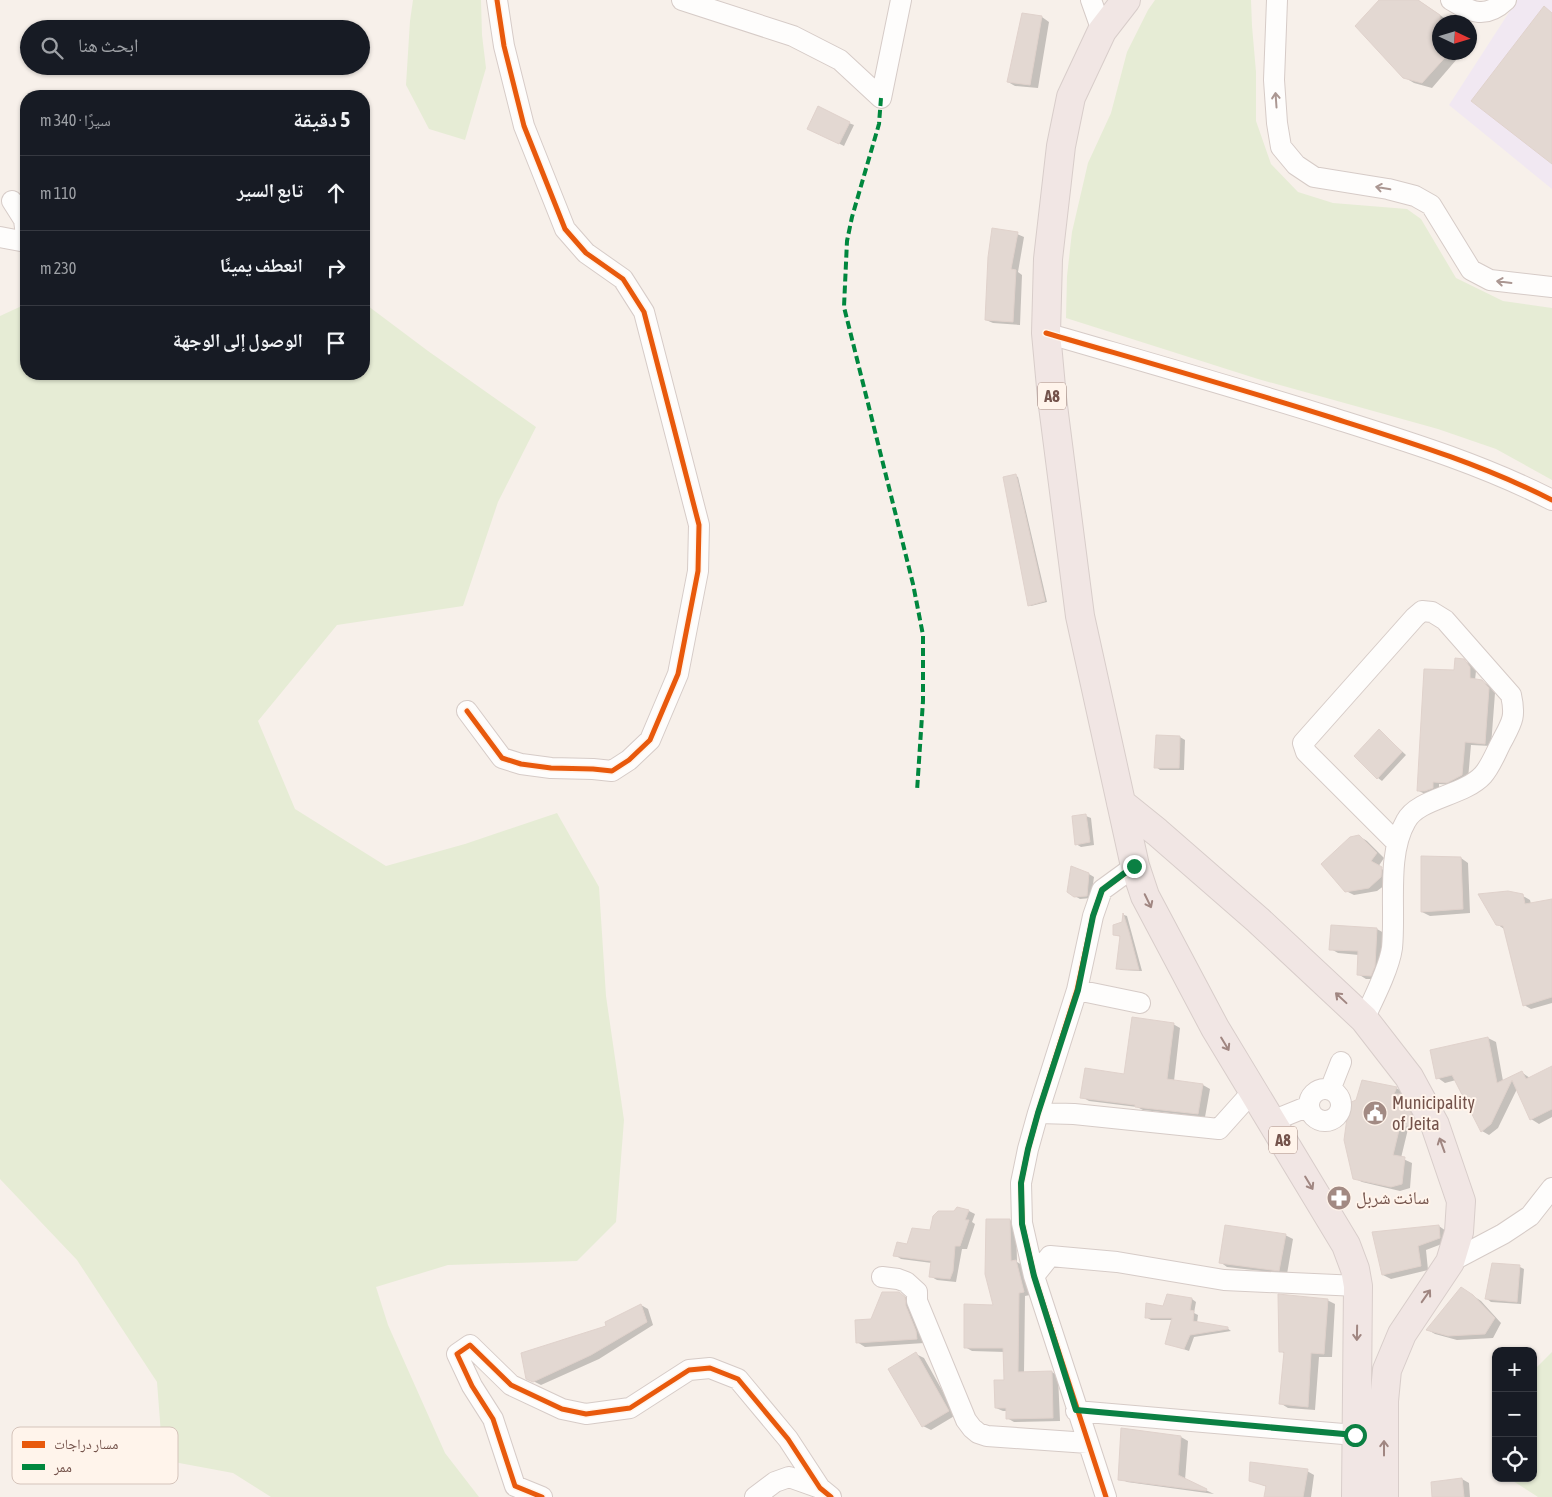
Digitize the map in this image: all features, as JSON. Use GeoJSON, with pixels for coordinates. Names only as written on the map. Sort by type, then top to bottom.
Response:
{"type":"FeatureCollection","features":[{"type":"Feature","properties":{"kind":"highway","name":"A8"},"geometry":{"type":"LineString","coordinates":[[1126,0],[1102,31],[1071,97],[1061,146],[1048,259],[1046,333],[1052,398],[1080,616],[1134,866],[1145,896],[1215,1028],[1346,1245],[1355,1269],[1358,1286],[1355,1435],[1356,1497]]}},
{"type":"Feature","properties":{"kind":"highway"},"geometry":{"type":"LineString","coordinates":[[1121,803],[1258,920],[1364,1019],[1409,1077],[1435,1125],[1461,1201],[1459,1232],[1450,1262],[1402,1334],[1388,1370],[1384,1401],[1384,1497]]}},
{"type":"Feature","properties":{"kind":"highway"},"geometry":{"type":"LineString","coordinates":[[1134,866],[1145,852],[1154,848],[1176,848]]}},
{"type":"Feature","properties":{"kind":"street"},"geometry":{"type":"LineString","coordinates":[[467,711],[502,758],[520,764],[551,768],[593,769],[612,772],[629,760],[650,740],[678,674],[698,571],[699,526],[644,312],[623,279],[586,253],[565,229],[524,126],[504,46],[497,0]]}},
{"type":"Feature","properties":{"kind":"street"},"geometry":{"type":"LineString","coordinates":[[682,0],[793,36],[840,60],[881,98],[901,0]]}},
{"type":"Feature","properties":{"kind":"street"},"geometry":{"type":"LineString","coordinates":[[1091,0],[1102,31]]}},
{"type":"Feature","properties":{"kind":"street"},"geometry":{"type":"LineString","coordinates":[[1277,0],[1274,80],[1277,123],[1281,147],[1296,165],[1314,177],[1388,188],[1415,196],[1431,205],[1471,270],[1490,280],[1552,287]]}},
{"type":"Feature","properties":{"kind":"street"},"geometry":{"type":"LineString","coordinates":[[1451,0],[1468,10],[1486,13],[1506,0]]}},
{"type":"Feature","properties":{"kind":"street"},"geometry":{"type":"LineString","coordinates":[[12,201],[20,214]]}},
{"type":"Feature","properties":{"kind":"street"},"geometry":{"type":"LineString","coordinates":[[0,236],[20,241]]}},
{"type":"Feature","properties":{"kind":"street"},"geometry":{"type":"LineString","coordinates":[[1046,333],[1227,385],[1436,450],[1512,480],[1552,500]]}},
{"type":"Feature","properties":{"kind":"street"},"geometry":{"type":"LineString","coordinates":[[1364,1019],[1377,993],[1392,950],[1396,842],[1406,819],[1420,807],[1466,788],[1483,774],[1512,722],[1515,710],[1511,695],[1445,620],[1432,612],[1422,611],[1414,618],[1303,743],[1306,752],[1396,842]]}},
{"type":"Feature","properties":{"kind":"street"},"geometry":{"type":"LineString","coordinates":[[1106,1497],[1076,1410],[1034,1276],[1022,1224],[1021,1183],[1038,1113],[1078,990],[1093,916],[1102,890],[1134,866]]}},
{"type":"Feature","properties":{"kind":"street"},"geometry":{"type":"LineString","coordinates":[[1078,990],[1140,1003]]}},
{"type":"Feature","properties":{"kind":"street"},"geometry":{"type":"LineString","coordinates":[[1330,1090],[1341,1062]]}},
{"type":"Feature","properties":{"kind":"street"},"geometry":{"type":"LineString","coordinates":[[1318,1090],[1330,1090],[1339,1098],[1341,1104],[1337,1116],[1332,1120],[1320,1120],[1314,1117],[1309,1106],[1313,1094],[1318,1090]]}},
{"type":"Feature","properties":{"kind":"street"},"geometry":{"type":"LineString","coordinates":[[1038,1113],[1074,1114],[1219,1129],[1253,1091]]}},
{"type":"Feature","properties":{"kind":"street"},"geometry":{"type":"LineString","coordinates":[[1272,1122],[1309,1106]]}},
{"type":"Feature","properties":{"kind":"street"},"geometry":{"type":"LineString","coordinates":[[1450,1262],[1503,1234],[1530,1216],[1552,1188]]}},
{"type":"Feature","properties":{"kind":"street"},"geometry":{"type":"LineString","coordinates":[[1034,1276],[1050,1256],[1117,1262],[1224,1280],[1358,1286]]}},
{"type":"Feature","properties":{"kind":"street"},"geometry":{"type":"LineString","coordinates":[[882,1277],[906,1282],[917,1292],[917,1301],[960,1408],[972,1428],[978,1433],[987,1436],[1088,1443]]}},
{"type":"Feature","properties":{"kind":"street"},"geometry":{"type":"LineString","coordinates":[[542,1497],[516,1486],[493,1419],[472,1386],[457,1354],[470,1346],[511,1385],[562,1409],[586,1414],[630,1408],[689,1370],[710,1368],[738,1379],[788,1440],[826,1492]]}},
{"type":"Feature","properties":{"kind":"street"},"geometry":{"type":"LineString","coordinates":[[1076,1410],[1355,1435]]}},
{"type":"Feature","properties":{"kind":"street"},"geometry":{"type":"LineString","coordinates":[[755,1497],[775,1482],[789,1477],[826,1492]]}},
{"type":"Feature","properties":{"kind":"shaded area"},"geometry":{"type":"Polygon","coordinates":[[[1517,0],[1552,0],[1552,189],[1449,105],[1517,0]]]}},
{"type":"Feature","properties":{"kind":"green space"},"geometry":{"type":"Polygon","coordinates":[[[413,0],[481,0],[482,35],[486,68],[465,140],[429,129],[406,85],[413,0]]]}},
{"type":"Feature","properties":{"kind":"green space"},"geometry":{"type":"Polygon","coordinates":[[[1155,0],[1251,0],[1256,72],[1256,121],[1271,164],[1298,192],[1333,203],[1407,209],[1421,219],[1456,278],[1503,301],[1552,308],[1552,480],[1496,449],[1438,429],[1258,379],[1066,318],[1067,276],[1072,232],[1088,163],[1111,113],[1127,52],[1155,0]]]}},
{"type":"Feature","properties":{"kind":"green space"},"geometry":{"type":"Polygon","coordinates":[[[20,307],[20,380],[370,380],[370,308],[536,427],[498,502],[463,606],[337,625],[258,721],[295,809],[386,866],[465,844],[557,813],[599,887],[606,996],[624,1120],[616,1222],[577,1261],[448,1265],[376,1287],[388,1325],[445,1453],[479,1497],[271,1497],[233,1473],[178,1463],[178,1427],[160,1427],[157,1382],[77,1260],[0,1179],[0,316],[20,307]]]}},
{"type":"Feature","properties":{"kind":"green space"},"geometry":{"type":"Polygon","coordinates":[[[1552,1352],[1552,1497],[1538,1497],[1515,1482],[1537,1482],[1537,1367],[1552,1352]]]}},
{"type":"Feature","properties":{"kind":"building"},"geometry":{"type":"Polygon","coordinates":[[[1379,0],[1418,0],[1440,15],[1432,15],[1432,60],[1443,60],[1422,83],[1403,78],[1355,26],[1379,0]]]}},
{"type":"Feature","properties":{"kind":"building"},"geometry":{"type":"Polygon","coordinates":[[[1544,6],[1552,13],[1552,164],[1471,101],[1544,6]]]}},
{"type":"Feature","properties":{"kind":"building"},"geometry":{"type":"Polygon","coordinates":[[[1022,13],[1042,16],[1030,85],[1007,82],[1022,13]]]}},
{"type":"Feature","properties":{"kind":"building"},"geometry":{"type":"Polygon","coordinates":[[[818,106],[850,122],[839,144],[807,129],[818,106]]]}},
{"type":"Feature","properties":{"kind":"building"},"geometry":{"type":"Polygon","coordinates":[[[992,228],[1018,232],[1011,269],[1016,270],[1013,322],[985,320],[988,257],[992,228]]]}},
{"type":"Feature","properties":{"kind":"building"},"geometry":{"type":"Polygon","coordinates":[[[1016,474],[1045,601],[1028,606],[1003,477],[1016,474]]]}},
{"type":"Feature","properties":{"kind":"building"},"geometry":{"type":"Polygon","coordinates":[[[1455,658],[1464,659],[1470,667],[1470,678],[1482,680],[1489,688],[1485,744],[1465,742],[1462,775],[1447,783],[1433,782],[1433,788],[1417,791],[1424,669],[1454,670],[1455,658]]]}},
{"type":"Feature","properties":{"kind":"building"},"geometry":{"type":"Polygon","coordinates":[[[1379,729],[1402,752],[1377,779],[1354,756],[1379,729]]]}},
{"type":"Feature","properties":{"kind":"building"},"geometry":{"type":"Polygon","coordinates":[[[1156,735],[1180,736],[1179,768],[1154,768],[1156,735]]]}},
{"type":"Feature","properties":{"kind":"building"},"geometry":{"type":"Polygon","coordinates":[[[1086,814],[1090,842],[1075,845],[1072,816],[1086,814]]]}},
{"type":"Feature","properties":{"kind":"building"},"geometry":{"type":"Polygon","coordinates":[[[1359,835],[1377,853],[1371,861],[1382,867],[1381,877],[1369,888],[1345,892],[1321,864],[1350,837],[1359,835]]]}},
{"type":"Feature","properties":{"kind":"building"},"geometry":{"type":"Polygon","coordinates":[[[1421,856],[1461,857],[1463,909],[1421,912],[1421,856]]]}},
{"type":"Feature","properties":{"kind":"building"},"geometry":{"type":"Polygon","coordinates":[[[1071,866],[1089,873],[1087,896],[1074,897],[1067,892],[1071,866]]]}},
{"type":"Feature","properties":{"kind":"building"},"geometry":{"type":"Polygon","coordinates":[[[1508,891],[1523,894],[1525,904],[1552,899],[1552,997],[1523,1006],[1503,926],[1496,925],[1478,894],[1508,891]]]}},
{"type":"Feature","properties":{"kind":"building"},"geometry":{"type":"Polygon","coordinates":[[[1123,913],[1139,970],[1116,969],[1120,936],[1113,935],[1113,925],[1122,922],[1123,913]]]}},
{"type":"Feature","properties":{"kind":"building"},"geometry":{"type":"Polygon","coordinates":[[[1331,925],[1377,928],[1375,966],[1371,976],[1357,975],[1358,951],[1329,950],[1331,925]]]}},
{"type":"Feature","properties":{"kind":"building"},"geometry":{"type":"Polygon","coordinates":[[[1132,1017],[1174,1023],[1167,1079],[1203,1084],[1198,1114],[1135,1107],[1135,1105],[1080,1098],[1085,1068],[1124,1074],[1132,1017]]]}},
{"type":"Feature","properties":{"kind":"building"},"geometry":{"type":"Polygon","coordinates":[[[1488,1037],[1497,1083],[1522,1071],[1526,1079],[1552,1066],[1552,1109],[1530,1120],[1512,1080],[1491,1124],[1481,1132],[1452,1075],[1436,1079],[1430,1050],[1488,1037]]]}},
{"type":"Feature","properties":{"kind":"building"},"geometry":{"type":"Polygon","coordinates":[[[1362,1080],[1397,1087],[1394,1094],[1401,1094],[1400,1106],[1409,1109],[1414,1119],[1411,1126],[1400,1126],[1393,1155],[1405,1157],[1402,1184],[1391,1187],[1353,1179],[1344,1140],[1349,1103],[1356,1100],[1362,1080]]]}},
{"type":"Feature","properties":{"kind":"building"},"geometry":{"type":"Polygon","coordinates":[[[957,1207],[969,1210],[965,1220],[969,1220],[960,1246],[955,1246],[953,1271],[950,1279],[929,1277],[931,1261],[893,1256],[897,1242],[907,1244],[912,1228],[930,1230],[933,1216],[938,1211],[954,1211],[957,1207]]]}},
{"type":"Feature","properties":{"kind":"building"},"geometry":{"type":"Polygon","coordinates":[[[986,1219],[1010,1219],[1011,1261],[1016,1260],[1024,1292],[1019,1293],[1018,1372],[1052,1371],[1053,1418],[1006,1419],[1006,1408],[995,1408],[994,1380],[1004,1380],[1003,1348],[964,1348],[964,1304],[993,1305],[985,1274],[986,1219]]]}},
{"type":"Feature","properties":{"kind":"building"},"geometry":{"type":"Polygon","coordinates":[[[1225,1225],[1286,1234],[1279,1271],[1219,1263],[1225,1225]]]}},
{"type":"Feature","properties":{"kind":"building"},"geometry":{"type":"Polygon","coordinates":[[[1439,1225],[1440,1238],[1418,1246],[1421,1266],[1382,1275],[1372,1232],[1439,1225]]]}},
{"type":"Feature","properties":{"kind":"building"},"geometry":{"type":"Polygon","coordinates":[[[1492,1263],[1520,1265],[1517,1302],[1485,1299],[1492,1263]]]}},
{"type":"Feature","properties":{"kind":"building"},"geometry":{"type":"Polygon","coordinates":[[[1461,1287],[1473,1295],[1495,1318],[1485,1334],[1448,1336],[1426,1330],[1461,1287]]]}},
{"type":"Feature","properties":{"kind":"building"},"geometry":{"type":"Polygon","coordinates":[[[882,1292],[899,1292],[905,1297],[906,1306],[916,1331],[917,1339],[856,1343],[855,1320],[871,1319],[882,1292]]]}},
{"type":"Feature","properties":{"kind":"building"},"geometry":{"type":"Polygon","coordinates":[[[1167,1294],[1192,1298],[1190,1310],[1194,1311],[1193,1321],[1228,1327],[1228,1329],[1190,1335],[1184,1349],[1165,1344],[1172,1318],[1145,1318],[1146,1303],[1163,1306],[1167,1294]]]}},
{"type":"Feature","properties":{"kind":"building"},"geometry":{"type":"Polygon","coordinates":[[[1278,1294],[1328,1299],[1324,1354],[1311,1353],[1308,1407],[1279,1404],[1284,1352],[1279,1352],[1278,1294]]]}},
{"type":"Feature","properties":{"kind":"building"},"geometry":{"type":"Polygon","coordinates":[[[641,1304],[647,1322],[591,1355],[533,1382],[526,1379],[521,1353],[606,1326],[605,1322],[641,1304]]]}},
{"type":"Feature","properties":{"kind":"building"},"geometry":{"type":"Polygon","coordinates":[[[916,1352],[949,1411],[922,1427],[888,1369],[916,1352]]]}},
{"type":"Feature","properties":{"kind":"building"},"geometry":{"type":"Polygon","coordinates":[[[1121,1428],[1181,1436],[1178,1475],[1207,1489],[1206,1491],[1118,1480],[1121,1428]]]}},
{"type":"Feature","properties":{"kind":"building"},"geometry":{"type":"Polygon","coordinates":[[[1250,1462],[1308,1469],[1303,1497],[1264,1497],[1266,1486],[1249,1481],[1250,1462]]]}},
{"type":"Feature","properties":{"kind":"building"},"geometry":{"type":"Polygon","coordinates":[[[1462,1478],[1464,1497],[1432,1497],[1431,1482],[1462,1478]]]}},
{"type":"Feature","properties":{"kind":"marked path"},"geometry":{"type":"LineString","coordinates":[[881,98],[879,124],[852,217],[847,241],[844,307],[913,584],[923,635],[923,701],[917,791]]}},
{"type":"Feature","properties":{"kind":"cycle path"},"geometry":{"type":"LineString","coordinates":[[467,711],[502,758],[521,764],[551,768],[612,771],[629,760],[650,740],[678,674],[698,571],[699,525],[644,312],[623,279],[586,253],[565,229],[524,126],[504,46],[497,0]]}},
{"type":"Feature","properties":{"kind":"cycle path"},"geometry":{"type":"LineString","coordinates":[[1046,333],[1262,396],[1417,445],[1499,475],[1552,500]]}},
{"type":"Feature","properties":{"kind":"cycle path"},"geometry":{"type":"LineString","coordinates":[[1106,1497],[1034,1276],[1022,1223],[1021,1183],[1038,1113],[1077,990],[1093,916],[1102,890],[1135,866]]}},
{"type":"Feature","properties":{"kind":"cycle path"},"geometry":{"type":"LineString","coordinates":[[542,1497],[515,1486],[493,1419],[472,1386],[457,1354],[470,1345],[511,1385],[562,1409],[586,1414],[630,1408],[689,1370],[710,1368],[738,1379],[788,1439],[820,1488],[831,1497]]}},
{"type":"Feature","properties":{"kind":"place","name":"Municipality of Jeita"},"geometry":{"type":"Point","coordinates":[1375,1113]}},
{"type":"Feature","properties":{"kind":"place","name":"سانت شربل"},"geometry":{"type":"Point","coordinates":[1339,1198]}},
{"type":"Feature","properties":{"kind":"route"},"geometry":{"type":"LineString","coordinates":[[1134,866],[1102,890],[1093,916],[1078,990],[1038,1113],[1021,1183],[1022,1224],[1034,1276],[1076,1410],[1355,1435]]}}]}
